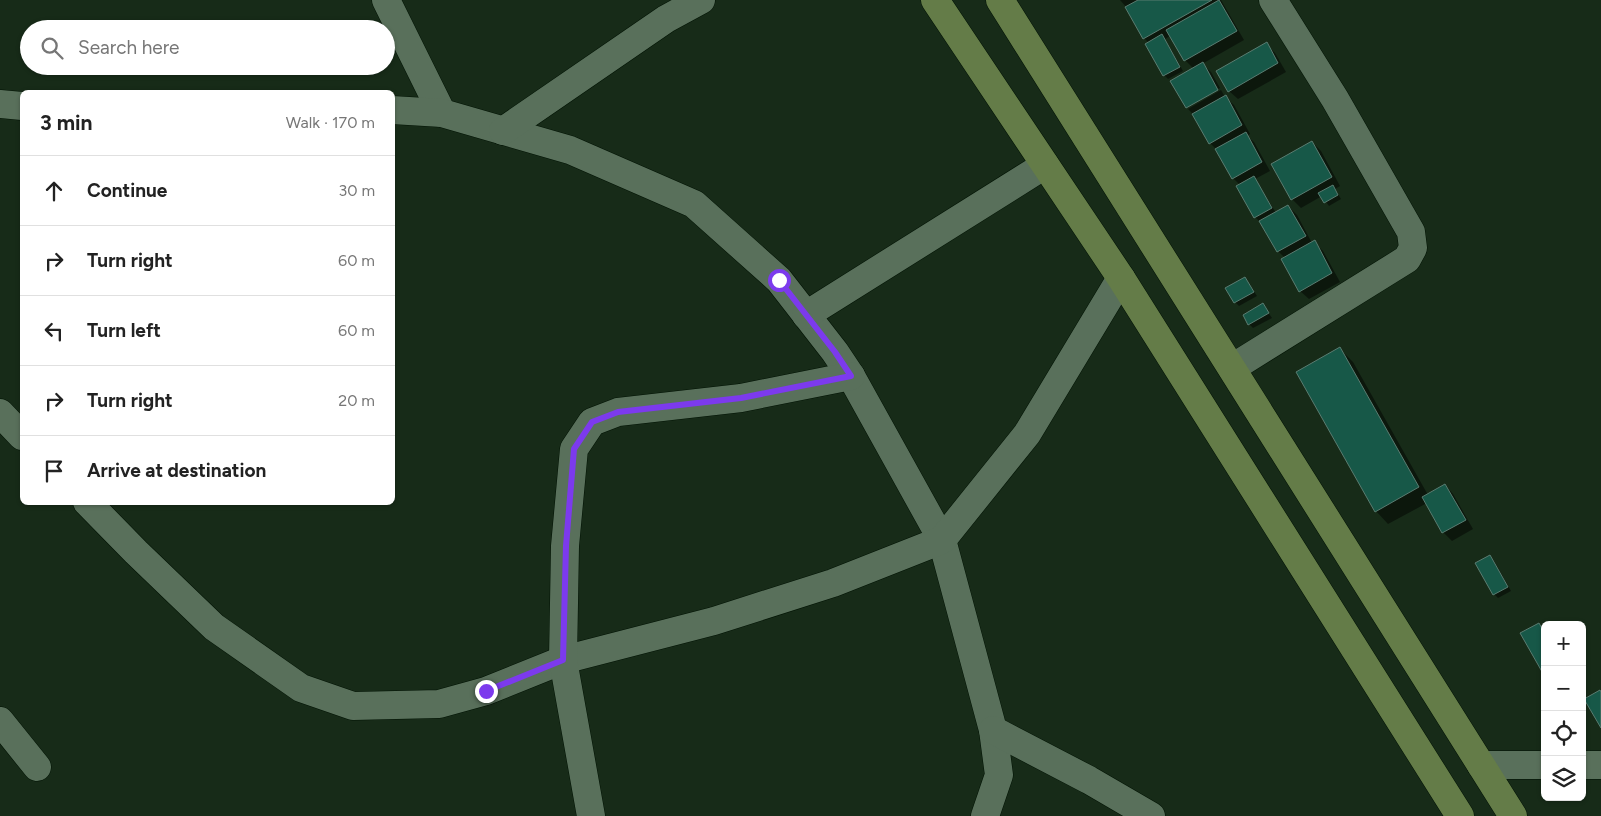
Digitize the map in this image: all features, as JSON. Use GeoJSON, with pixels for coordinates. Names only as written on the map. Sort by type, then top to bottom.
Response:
{"type":"FeatureCollection","features":[{"type":"Feature","properties":{"kind":"main road"},"geometry":{"type":"LineString","coordinates":[[935,0],[1122,278],[1460,816]]}},
{"type":"Feature","properties":{"kind":"main road"},"geometry":{"type":"LineString","coordinates":[[1000,0],[1513,816]]}},
{"type":"Feature","properties":{"kind":"street"},"geometry":{"type":"LineString","coordinates":[[386,0],[442,113]]}},
{"type":"Feature","properties":{"kind":"street"},"geometry":{"type":"LineString","coordinates":[[503,131],[660,10],[701,0]]}},
{"type":"Feature","properties":{"kind":"street"},"geometry":{"type":"LineString","coordinates":[[1232,368],[1407,260],[1413,248],[1411,232],[1335,99],[1273,0]]}},
{"type":"Feature","properties":{"kind":"street"},"geometry":{"type":"LineString","coordinates":[[0,104],[20,106]]}},
{"type":"Feature","properties":{"kind":"street"},"geometry":{"type":"LineString","coordinates":[[395,110],[442,113],[570,150],[694,204],[779,280],[835,352],[851,376],[942,540],[993,730],[998,775],[985,816]]}},
{"type":"Feature","properties":{"kind":"street"},"geometry":{"type":"LineString","coordinates":[[806,315],[1046,165]]}},
{"type":"Feature","properties":{"kind":"street"},"geometry":{"type":"LineString","coordinates":[[90,505],[214,627],[301,688],[353,706],[438,704],[486,691],[563,660],[723,618],[833,583],[942,540],[1027,434],[1122,278]]}},
{"type":"Feature","properties":{"kind":"street"},"geometry":{"type":"LineString","coordinates":[[591,816],[563,660],[566,546],[574,449],[592,422],[618,412],[741,398],[851,376]]}},
{"type":"Feature","properties":{"kind":"street"},"geometry":{"type":"LineString","coordinates":[[0,413],[20,434]]}},
{"type":"Feature","properties":{"kind":"street"},"geometry":{"type":"LineString","coordinates":[[0,721],[37,767]]}},
{"type":"Feature","properties":{"kind":"street"},"geometry":{"type":"LineString","coordinates":[[993,730],[1089,780],[1151,816]]}},
{"type":"Feature","properties":{"kind":"street"},"geometry":{"type":"LineString","coordinates":[[1481,764],[1541,765]]}},
{"type":"Feature","properties":{"kind":"street"},"geometry":{"type":"LineString","coordinates":[[1586,765],[1601,765]]}},
{"type":"Feature","properties":{"kind":"building"},"geometry":{"type":"Polygon","coordinates":[[[1138,0],[1212,0],[1143,39],[1125,7],[1138,0]]]}},
{"type":"Feature","properties":{"kind":"building"},"geometry":{"type":"Polygon","coordinates":[[[1219,0],[1237,31],[1184,61],[1166,30],[1219,0]]]}},
{"type":"Feature","properties":{"kind":"building"},"geometry":{"type":"Polygon","coordinates":[[[1162,34],[1180,67],[1163,76],[1145,44],[1162,34]]]}},
{"type":"Feature","properties":{"kind":"building"},"geometry":{"type":"Polygon","coordinates":[[[1267,42],[1278,63],[1228,92],[1216,71],[1267,42]]]}},
{"type":"Feature","properties":{"kind":"building"},"geometry":{"type":"Polygon","coordinates":[[[1203,62],[1218,90],[1186,108],[1170,81],[1203,62]]]}},
{"type":"Feature","properties":{"kind":"building"},"geometry":{"type":"Polygon","coordinates":[[[1226,95],[1242,125],[1209,144],[1192,114],[1226,95]]]}},
{"type":"Feature","properties":{"kind":"building"},"geometry":{"type":"Polygon","coordinates":[[[1246,132],[1262,162],[1232,179],[1215,149],[1246,132]]]}},
{"type":"Feature","properties":{"kind":"building"},"geometry":{"type":"Polygon","coordinates":[[[1312,141],[1332,177],[1291,200],[1271,164],[1312,141]]]}},
{"type":"Feature","properties":{"kind":"building"},"geometry":{"type":"Polygon","coordinates":[[[1254,176],[1272,208],[1254,218],[1236,186],[1254,176]]]}},
{"type":"Feature","properties":{"kind":"building"},"geometry":{"type":"Polygon","coordinates":[[[1333,185],[1338,195],[1324,203],[1318,193],[1333,185]]]}},
{"type":"Feature","properties":{"kind":"building"},"geometry":{"type":"Polygon","coordinates":[[[1288,205],[1306,236],[1277,252],[1259,221],[1288,205]]]}},
{"type":"Feature","properties":{"kind":"building"},"geometry":{"type":"Polygon","coordinates":[[[1315,240],[1332,273],[1299,292],[1281,259],[1315,240]]]}},
{"type":"Feature","properties":{"kind":"building"},"geometry":{"type":"Polygon","coordinates":[[[1245,277],[1254,292],[1234,303],[1225,288],[1245,277]]]}},
{"type":"Feature","properties":{"kind":"building"},"geometry":{"type":"Polygon","coordinates":[[[1263,303],[1269,313],[1248,325],[1243,315],[1263,303]]]}},
{"type":"Feature","properties":{"kind":"building"},"geometry":{"type":"Polygon","coordinates":[[[1340,347],[1419,487],[1375,512],[1296,372],[1340,347]]]}},
{"type":"Feature","properties":{"kind":"building"},"geometry":{"type":"Polygon","coordinates":[[[1445,484],[1466,520],[1442,533],[1422,497],[1445,484]]]}},
{"type":"Feature","properties":{"kind":"building"},"geometry":{"type":"Polygon","coordinates":[[[1490,555],[1508,587],[1493,595],[1475,563],[1490,555]]]}},
{"type":"Feature","properties":{"kind":"building"},"geometry":{"type":"Polygon","coordinates":[[[1539,623],[1541,627],[1541,670],[1520,633],[1539,623]]]}},
{"type":"Feature","properties":{"kind":"building"},"geometry":{"type":"Polygon","coordinates":[[[1600,690],[1601,728],[1586,702],[1586,698],[1600,690]]]}},
{"type":"Feature","properties":{"kind":"route"},"geometry":{"type":"LineString","coordinates":[[486,691],[563,660],[566,546],[574,449],[592,422],[618,412],[741,398],[851,376],[835,352],[779,280]]}}]}
